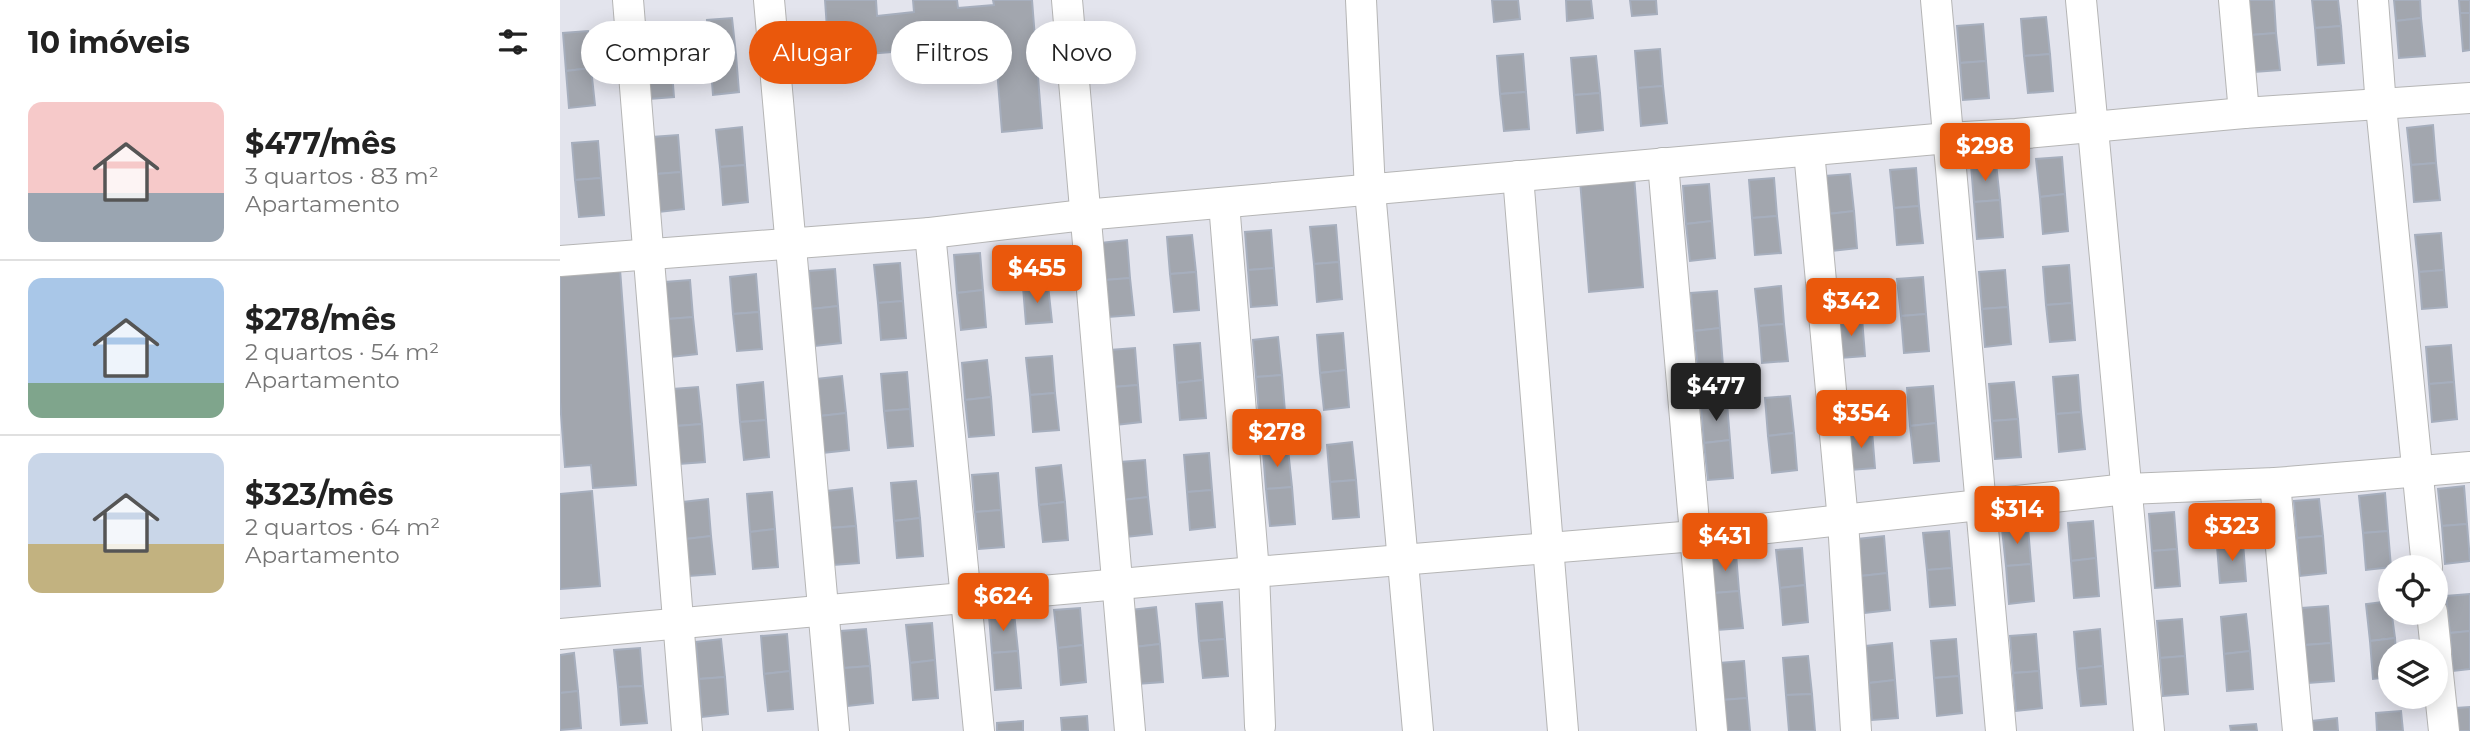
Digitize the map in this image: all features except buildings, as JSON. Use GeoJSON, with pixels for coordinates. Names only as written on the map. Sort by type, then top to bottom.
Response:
{"type":"FeatureCollection","features":[{"type":"Feature","properties":{"kind":"street"},"geometry":{"type":"LineString","coordinates":[[628,0],[687,731]]}},
{"type":"Feature","properties":{"kind":"street"},"geometry":{"type":"LineString","coordinates":[[769,0],[834,731]]}},
{"type":"Feature","properties":{"kind":"street"},"geometry":{"type":"LineString","coordinates":[[1067,0],[1130,731]]}},
{"type":"Feature","properties":{"kind":"street"},"geometry":{"type":"LineString","coordinates":[[1361,0],[1370,191],[1418,731]]}},
{"type":"Feature","properties":{"kind":"street"},"geometry":{"type":"LineString","coordinates":[[1936,0],[2001,731]]}},
{"type":"Feature","properties":{"kind":"street"},"geometry":{"type":"LineString","coordinates":[[2081,0],[2149,731]]}},
{"type":"Feature","properties":{"kind":"street"},"geometry":{"type":"LineString","coordinates":[[2234,0],[2244,113]]}},
{"type":"Feature","properties":{"kind":"street"},"geometry":{"type":"LineString","coordinates":[[2373,0],[2426,555]]}},
{"type":"Feature","properties":{"kind":"street"},"geometry":{"type":"LineString","coordinates":[[560,261],[930,233],[1084,215],[2016,134],[2092,125],[2470,98]]}},
{"type":"Feature","properties":{"kind":"street"},"geometry":{"type":"LineString","coordinates":[[1809,151],[1843,521],[1856,731]]}},
{"type":"Feature","properties":{"kind":"street"},"geometry":{"type":"LineString","coordinates":[[1663,163],[1712,731]]}},
{"type":"Feature","properties":{"kind":"street"},"geometry":{"type":"LineString","coordinates":[[1518,176],[1563,731]]}},
{"type":"Feature","properties":{"kind":"street"},"geometry":{"type":"LineString","coordinates":[[1224,203],[1254,572],[1261,726]]}},
{"type":"Feature","properties":{"kind":"street"},"geometry":{"type":"LineString","coordinates":[[930,233],[979,731]]}},
{"type":"Feature","properties":{"kind":"street"},"geometry":{"type":"LineString","coordinates":[[560,634],[1695,536],[2127,489],[2275,484],[2354,475],[2470,467]]}},
{"type":"Feature","properties":{"kind":"street"},"geometry":{"type":"LineString","coordinates":[[2275,484],[2298,731]]}},
{"type":"Feature","properties":{"kind":"street"},"geometry":{"type":"LineString","coordinates":[[2442,709],[2444,731]]}}]}
